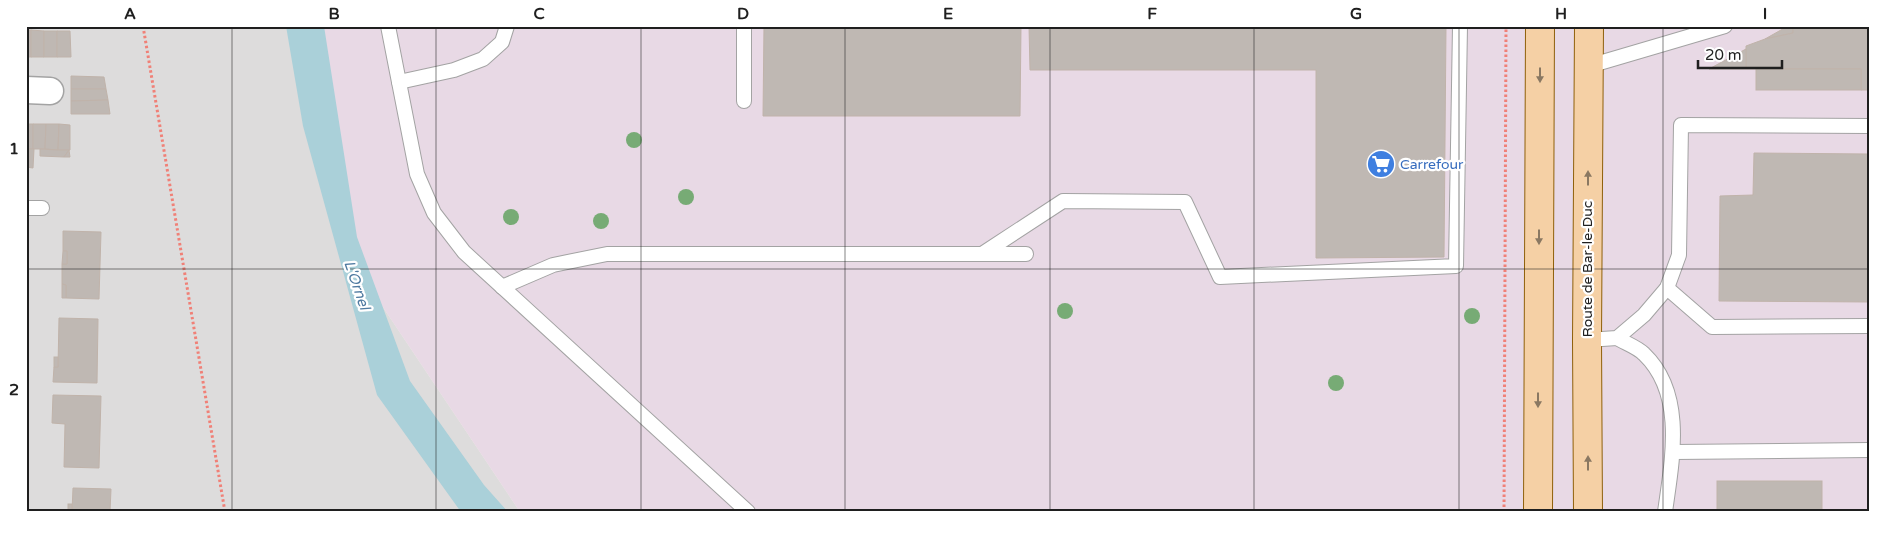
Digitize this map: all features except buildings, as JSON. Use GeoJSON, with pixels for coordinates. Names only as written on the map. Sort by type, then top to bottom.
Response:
{"type":"FeatureCollection","features":[{"type":"Feature","properties":{"kind":"main road"},"geometry":{"type":"LineString","coordinates":[[1538,512],[1540,26]]}},
{"type":"Feature","properties":{"kind":"main road","name":"Route de Bar-le-Duc"},"geometry":{"type":"LineString","coordinates":[[1588,512],[1589,26]]}},
{"type":"Feature","properties":{"kind":"lane"},"geometry":{"type":"LineString","coordinates":[[388,26],[417,174],[434,213],[464,252],[748,512]]}},
{"type":"Feature","properties":{"kind":"lane"},"geometry":{"type":"LineString","coordinates":[[399,82],[454,70],[483,59],[502,42],[507,26]]}},
{"type":"Feature","properties":{"kind":"lane"},"geometry":{"type":"LineString","coordinates":[[744,26],[744,101]]}},
{"type":"Feature","properties":{"kind":"lane"},"geometry":{"type":"LineString","coordinates":[[982,254],[1063,201],[1185,202],[1220,277],[1456,266],[1460,26]]}},
{"type":"Feature","properties":{"kind":"lane"},"geometry":{"type":"LineString","coordinates":[[1589,66],[1725,26]]}},
{"type":"Feature","properties":{"kind":"lane"},"geometry":{"type":"LineString","coordinates":[[1617,338],[1644,315],[1667,288],[1679,255],[1681,125],[1869,126]]}},
{"type":"Feature","properties":{"kind":"lane"},"geometry":{"type":"LineString","coordinates":[[26,208],[42,208]]}},
{"type":"Feature","properties":{"kind":"lane"},"geometry":{"type":"LineString","coordinates":[[502,287],[553,266],[607,254],[1026,254]]}},
{"type":"Feature","properties":{"kind":"lane"},"geometry":{"type":"LineString","coordinates":[[1667,288],[1712,326],[1869,326]]}},
{"type":"Feature","properties":{"kind":"lane"},"geometry":{"type":"LineString","coordinates":[[1587,340],[1617,338],[1643,353],[1661,375],[1671,403],[1674,452],[1665,512]]}},
{"type":"Feature","properties":{"kind":"lane"},"geometry":{"type":"LineString","coordinates":[[1674,452],[1869,450]]}},
{"type":"Feature","properties":{"kind":"path"},"geometry":{"type":"LineString","coordinates":[[143,26],[225,512]]}},
{"type":"Feature","properties":{"kind":"path"},"geometry":{"type":"LineString","coordinates":[[1504,512],[1506,26]]}},
{"type":"Feature","properties":{"kind":"shaded area"},"geometry":{"type":"Polygon","coordinates":[[[26,26],[303,26],[346,252],[520,512],[26,512],[26,26]]]}},
{"type":"Feature","properties":{"kind":"shaded area"},"geometry":{"type":"Polygon","coordinates":[[[303,26],[1869,26],[1869,512],[520,512],[346,252],[303,26]]]}},
{"type":"Feature","properties":{"kind":"water","name":"L'Ornel"},"geometry":{"type":"Polygon","coordinates":[[[286,26],[324,26],[357,237],[410,381],[484,485],[508,512],[461,512],[377,395],[303,126],[286,26]]]}},
{"type":"Feature","properties":{"kind":"place","name":"Carrefour"},"geometry":{"type":"Point","coordinates":[1381,164]}}]}
